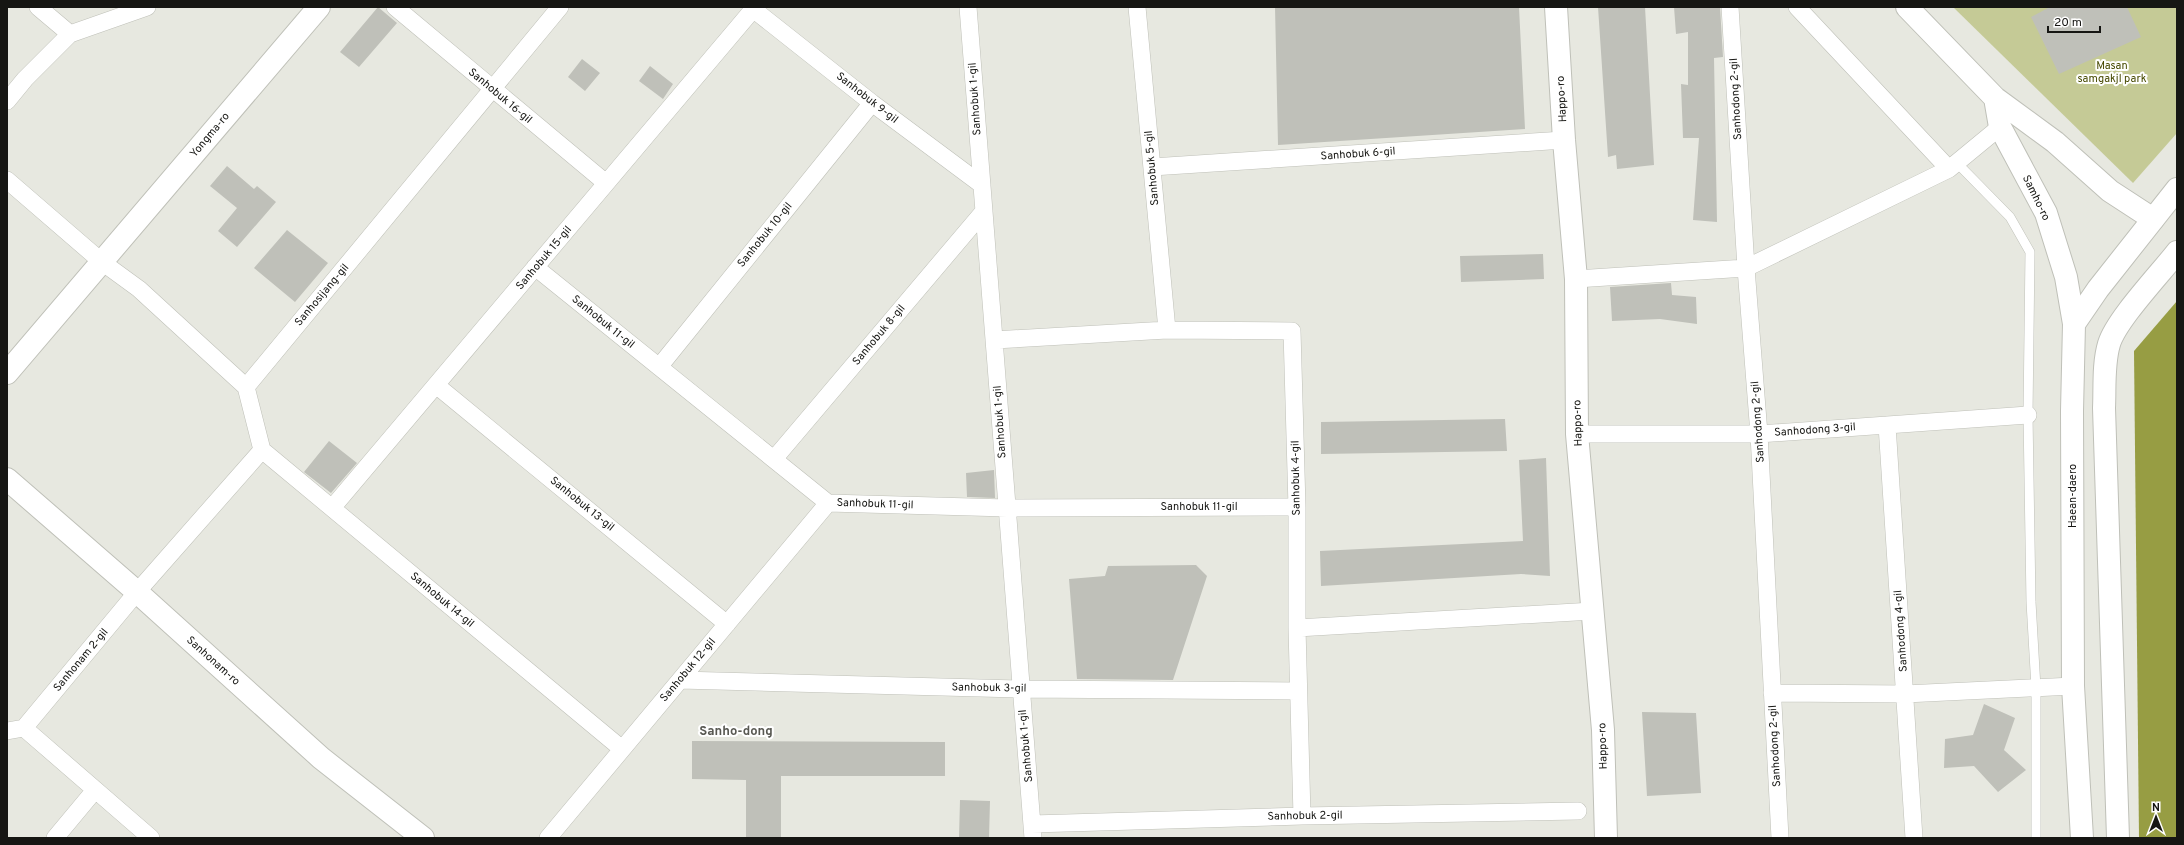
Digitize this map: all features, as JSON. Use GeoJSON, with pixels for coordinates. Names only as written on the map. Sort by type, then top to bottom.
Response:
{"type":"FeatureCollection","features":[{"type":"Feature","properties":{"kind":"main road","name":"Yongma-ro"},"geometry":{"type":"LineString","coordinates":[[7,373],[319,7]]}},
{"type":"Feature","properties":{"kind":"main road","name":"Happo-ro"},"geometry":{"type":"LineString","coordinates":[[1556,7],[1564,140],[1576,279],[1577,434],[1603,730],[1606,838]]}},
{"type":"Feature","properties":{"kind":"main road"},"geometry":{"type":"LineString","coordinates":[[1907,7],[1995,98],[2055,142],[2110,191],[2153,219]]}},
{"type":"Feature","properties":{"kind":"main road","name":"Samho-ro"},"geometry":{"type":"LineString","coordinates":[[1995,98],[2000,127],[2046,213],[2066,277],[2074,324]]}},
{"type":"Feature","properties":{"kind":"main road"},"geometry":{"type":"LineString","coordinates":[[2074,324],[2098,289],[2177,189]]}},
{"type":"Feature","properties":{"kind":"main road"},"geometry":{"type":"LineString","coordinates":[[2118,838],[2105,424],[2106,366],[2109,343],[2122,321],[2177,252]]}},
{"type":"Feature","properties":{"kind":"main road","name":"Haean-daero"},"geometry":{"type":"LineString","coordinates":[[2074,324],[2072,411],[2074,686],[2082,838]]}},
{"type":"Feature","properties":{"kind":"main road","name":"Sanhonam-ro"},"geometry":{"type":"LineString","coordinates":[[7,479],[137,592],[321,758],[423,838]]}},
{"type":"Feature","properties":{"kind":"street"},"geometry":{"type":"LineString","coordinates":[[38,7],[70,34]]}},
{"type":"Feature","properties":{"kind":"street"},"geometry":{"type":"LineString","coordinates":[[7,101],[25,79],[70,34],[147,7]]}},
{"type":"Feature","properties":{"kind":"street","name":"Sanhobuk 16-gil"},"geometry":{"type":"LineString","coordinates":[[395,7],[492,90],[606,183]]}},
{"type":"Feature","properties":{"kind":"street","name":"Sanhosijang-gil"},"geometry":{"type":"LineString","coordinates":[[246,387],[560,7]]}},
{"type":"Feature","properties":{"kind":"street","name":"Sanhobuk 1-gil"},"geometry":{"type":"LineString","coordinates":[[968,7],[1032,831]]}},
{"type":"Feature","properties":{"kind":"street","name":"Sanhobuk 5-gil"},"geometry":{"type":"LineString","coordinates":[[1138,7],[1167,330]]}},
{"type":"Feature","properties":{"kind":"street","name":"Sanhodong 2-gil"},"geometry":{"type":"LineString","coordinates":[[1730,7],[1746,268],[1759,434],[1780,838]]}},
{"type":"Feature","properties":{"kind":"street"},"geometry":{"type":"LineString","coordinates":[[1797,7],[1953,166]]}},
{"type":"Feature","properties":{"kind":"street","name":"Sanhobuk 9-gil"},"geometry":{"type":"LineString","coordinates":[[754,8],[872,103],[982,185]]}},
{"type":"Feature","properties":{"kind":"street","name":"Sanhobuk 15-gil"},"geometry":{"type":"LineString","coordinates":[[332,508],[754,8]]}},
{"type":"Feature","properties":{"kind":"street","name":"Sanhobuk 10-gil"},"geometry":{"type":"LineString","coordinates":[[659,367],[872,103]]}},
{"type":"Feature","properties":{"kind":"street"},"geometry":{"type":"LineString","coordinates":[[1576,279],[1746,268],[1953,166],[2000,127]]}},
{"type":"Feature","properties":{"kind":"street","name":"Sanhobuk 6-gil"},"geometry":{"type":"LineString","coordinates":[[1152,167],[1564,140]]}},
{"type":"Feature","properties":{"kind":"street"},"geometry":{"type":"LineString","coordinates":[[7,180],[102,262],[139,289],[246,387],[262,450],[137,592]]}},
{"type":"Feature","properties":{"kind":"street","name":"Sanhobuk 8-gil"},"geometry":{"type":"LineString","coordinates":[[774,459],[984,210]]}},
{"type":"Feature","properties":{"kind":"street","name":"Sanhobuk 11-gil"},"geometry":{"type":"LineString","coordinates":[[535,267],[828,503],[1007,508],[1297,507]]}},
{"type":"Feature","properties":{"kind":"street","name":"Sanhobuk 4-gil"},"geometry":{"type":"LineString","coordinates":[[994,340],[1167,330],[1292,331],[1297,507],[1297,691],[1302,816]]}},
{"type":"Feature","properties":{"kind":"street","name":"Sanhobuk 13-gil"},"geometry":{"type":"LineString","coordinates":[[436,385],[727,624]]}},
{"type":"Feature","properties":{"kind":"street","name":"Sanhodong 3-gil"},"geometry":{"type":"LineString","coordinates":[[1577,434],[1759,434],[2028,415]]}},
{"type":"Feature","properties":{"kind":"street","name":"Sanhodong 4-gil"},"geometry":{"type":"LineString","coordinates":[[1887,425],[1914,838]]}},
{"type":"Feature","properties":{"kind":"street","name":"Sanhobuk 14-gil"},"geometry":{"type":"LineString","coordinates":[[262,450],[622,749]]}},
{"type":"Feature","properties":{"kind":"street","name":"Sanhobuk 12-gil"},"geometry":{"type":"LineString","coordinates":[[548,838],[828,503]]}},
{"type":"Feature","properties":{"kind":"street","name":"Sanhonam 2-gil"},"geometry":{"type":"LineString","coordinates":[[24,728],[137,592]]}},
{"type":"Feature","properties":{"kind":"street"},"geometry":{"type":"LineString","coordinates":[[1297,628],[1593,611]]}},
{"type":"Feature","properties":{"kind":"street","name":"Sanhobuk 3-gil"},"geometry":{"type":"LineString","coordinates":[[680,680],[1021,689],[1297,691]]}},
{"type":"Feature","properties":{"kind":"street"},"geometry":{"type":"LineString","coordinates":[[1772,693],[1905,694],[2074,686]]}},
{"type":"Feature","properties":{"kind":"street"},"geometry":{"type":"LineString","coordinates":[[7,731],[24,728],[151,838]]}},
{"type":"Feature","properties":{"kind":"street"},"geometry":{"type":"LineString","coordinates":[[55,838],[94,790]]}},
{"type":"Feature","properties":{"kind":"street","name":"Sanhobuk 2-gil"},"geometry":{"type":"LineString","coordinates":[[1032,831],[1302,816],[1578,811]]}},
{"type":"Feature","properties":{"kind":"lane"},"geometry":{"type":"LineString","coordinates":[[1953,166],[2010,217],[2030,252],[2028,415],[2031,602],[2036,688],[2036,838]]}},
{"type":"Feature","properties":{"kind":"green space","name":"Masan samgakjl park"},"geometry":{"type":"Polygon","coordinates":[[[1953,7],[2177,7],[2177,133],[2133,183],[1953,7]]]}},
{"type":"Feature","properties":{"kind":"shaded area"},"geometry":{"type":"Polygon","coordinates":[[[2177,301],[2177,838],[2139,838],[2134,351],[2177,301]]]}},
{"type":"Feature","properties":{"kind":"building"},"geometry":{"type":"Polygon","coordinates":[[[378,7],[397,23],[359,67],[340,52],[378,7]]]}},
{"type":"Feature","properties":{"kind":"building"},"geometry":{"type":"Polygon","coordinates":[[[1275,7],[1519,7],[1525,129],[1278,145],[1275,7]]]}},
{"type":"Feature","properties":{"kind":"building"},"geometry":{"type":"Polygon","coordinates":[[[1598,7],[1645,7],[1654,165],[1617,169],[1616,155],[1608,157],[1598,7]]]}},
{"type":"Feature","properties":{"kind":"building"},"geometry":{"type":"Polygon","coordinates":[[[1674,7],[1720,7],[1723,57],[1714,58],[1717,222],[1693,220],[1699,138],[1683,138],[1681,84],[1688,85],[1688,32],[1676,34],[1674,7]]]}},
{"type":"Feature","properties":{"kind":"building"},"geometry":{"type":"Polygon","coordinates":[[[2050,7],[2127,7],[2141,37],[2059,74],[2031,17],[2050,7]]]}},
{"type":"Feature","properties":{"kind":"building"},"geometry":{"type":"Polygon","coordinates":[[[582,59],[600,73],[585,91],[568,77],[582,59]]]}},
{"type":"Feature","properties":{"kind":"building"},"geometry":{"type":"Polygon","coordinates":[[[650,66],[673,84],[663,99],[639,81],[650,66]]]}},
{"type":"Feature","properties":{"kind":"building"},"geometry":{"type":"Polygon","coordinates":[[[227,166],[254,189],[257,186],[276,202],[237,247],[218,231],[237,208],[210,186],[227,166]]]}},
{"type":"Feature","properties":{"kind":"building"},"geometry":{"type":"Polygon","coordinates":[[[287,230],[328,263],[295,302],[254,268],[287,230]]]}},
{"type":"Feature","properties":{"kind":"building"},"geometry":{"type":"Polygon","coordinates":[[[1543,254],[1544,279],[1461,282],[1460,256],[1543,254]]]}},
{"type":"Feature","properties":{"kind":"building"},"geometry":{"type":"Polygon","coordinates":[[[1671,283],[1672,295],[1696,297],[1697,324],[1660,319],[1612,321],[1610,287],[1671,283]]]}},
{"type":"Feature","properties":{"kind":"building"},"geometry":{"type":"Polygon","coordinates":[[[1505,419],[1507,451],[1321,454],[1321,422],[1505,419]]]}},
{"type":"Feature","properties":{"kind":"building"},"geometry":{"type":"Polygon","coordinates":[[[329,441],[357,463],[331,493],[304,472],[329,441]]]}},
{"type":"Feature","properties":{"kind":"building"},"geometry":{"type":"Polygon","coordinates":[[[1546,458],[1550,576],[1521,574],[1321,586],[1320,551],[1523,541],[1519,460],[1546,458]]]}},
{"type":"Feature","properties":{"kind":"building"},"geometry":{"type":"Polygon","coordinates":[[[994,470],[995,498],[967,497],[966,473],[994,470]]]}},
{"type":"Feature","properties":{"kind":"building"},"geometry":{"type":"Polygon","coordinates":[[[1196,565],[1207,576],[1173,680],[1077,679],[1069,579],[1105,576],[1108,566],[1196,565]]]}},
{"type":"Feature","properties":{"kind":"building"},"geometry":{"type":"Polygon","coordinates":[[[1984,704],[2015,718],[2004,750],[2026,770],[1998,792],[1974,766],[1944,768],[1945,739],[1973,735],[1984,704]]]}},
{"type":"Feature","properties":{"kind":"building"},"geometry":{"type":"Polygon","coordinates":[[[1642,712],[1696,713],[1701,793],[1647,796],[1642,712]]]}},
{"type":"Feature","properties":{"kind":"building"},"geometry":{"type":"Polygon","coordinates":[[[692,741],[945,742],[945,776],[781,776],[781,838],[746,838],[746,780],[692,779],[692,741]]]}},
{"type":"Feature","properties":{"kind":"building"},"geometry":{"type":"Polygon","coordinates":[[[960,800],[990,801],[989,838],[959,838],[960,800]]]}},
{"type":"Feature","properties":{"kind":"district","name":"Sanho-dong"},"geometry":{"type":"Point","coordinates":[736,732]}}]}
